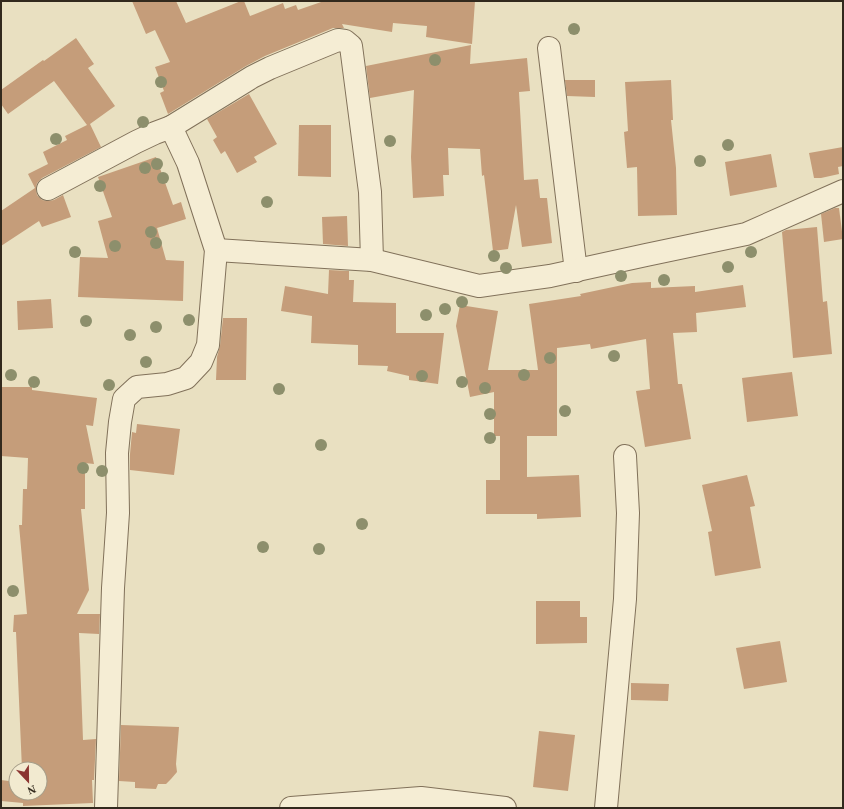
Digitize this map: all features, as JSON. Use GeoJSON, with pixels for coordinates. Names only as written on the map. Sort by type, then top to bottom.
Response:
{"type":"FeatureCollection","features":[{"type":"Feature","properties":{"kind":"street"},"geometry":{"type":"LineString","coordinates":[[48,189],[136,142],[171,127],[252,77],[270,68],[338,40],[345,41],[351,46],[370,192],[372,260]]}},
{"type":"Feature","properties":{"kind":"street"},"geometry":{"type":"LineString","coordinates":[[549,48],[576,271]]}},
{"type":"Feature","properties":{"kind":"street"},"geometry":{"type":"LineString","coordinates":[[106,808],[113,588],[118,513],[117,453],[124,399],[137,387],[167,384],[186,378],[201,362],[208,345],[216,250],[188,163],[171,127]]}},
{"type":"Feature","properties":{"kind":"street"},"geometry":{"type":"LineString","coordinates":[[216,250],[372,260],[479,286],[576,271],[746,234],[843,191]]}},
{"type":"Feature","properties":{"kind":"street"},"geometry":{"type":"LineString","coordinates":[[606,808],[625,599],[628,513],[625,456]]}},
{"type":"Feature","properties":{"kind":"street"},"geometry":{"type":"LineString","coordinates":[[291,808],[422,803],[506,808]]}},
{"type":"Feature","properties":{"kind":"building"},"geometry":{"type":"Polygon","coordinates":[[[132,1],[176,1],[186,23],[241,1],[244,1],[250,16],[283,3],[285,9],[296,5],[298,10],[324,1],[475,1],[472,44],[426,37],[427,26],[393,23],[392,32],[342,24],[344,28],[333,28],[265,56],[168,114],[160,93],[164,91],[155,67],[170,62],[155,30],[146,34],[132,1]]]}},
{"type":"Feature","properties":{"kind":"building"},"geometry":{"type":"Polygon","coordinates":[[[76,38],[94,64],[88,68],[115,106],[90,124],[101,147],[42,178],[37,183],[37,195],[42,200],[54,200],[63,195],[71,217],[42,227],[39,221],[1,246],[1,211],[35,188],[28,174],[48,164],[43,152],[67,140],[65,136],[87,125],[54,81],[8,114],[1,104],[1,90],[76,38]]]}},
{"type":"Feature","properties":{"kind":"building"},"geometry":{"type":"Polygon","coordinates":[[[471,45],[470,64],[527,58],[530,91],[519,92],[524,180],[538,179],[540,198],[547,198],[552,243],[522,247],[516,205],[508,249],[493,251],[484,175],[482,176],[480,149],[448,148],[449,175],[443,175],[444,196],[413,198],[411,157],[414,90],[370,98],[366,66],[471,45]]]}},
{"type":"Feature","properties":{"kind":"building"},"geometry":{"type":"Polygon","coordinates":[[[565,80],[595,80],[595,97],[567,96],[565,80]]]}},
{"type":"Feature","properties":{"kind":"building"},"geometry":{"type":"Polygon","coordinates":[[[671,80],[673,120],[671,120],[676,168],[677,215],[638,216],[637,167],[627,168],[624,132],[628,131],[625,82],[671,80]]]}},
{"type":"Feature","properties":{"kind":"building"},"geometry":{"type":"Polygon","coordinates":[[[249,94],[277,144],[254,157],[257,162],[237,173],[225,151],[221,154],[213,140],[217,137],[207,119],[249,94]]]}},
{"type":"Feature","properties":{"kind":"building"},"geometry":{"type":"Polygon","coordinates":[[[299,125],[331,125],[331,177],[298,176],[299,125]]]}},
{"type":"Feature","properties":{"kind":"building"},"geometry":{"type":"Polygon","coordinates":[[[843,147],[843,166],[838,167],[839,174],[814,178],[809,153],[843,147]]]}},
{"type":"Feature","properties":{"kind":"building"},"geometry":{"type":"Polygon","coordinates":[[[771,154],[777,187],[730,196],[725,162],[771,154]]]}},
{"type":"Feature","properties":{"kind":"building"},"geometry":{"type":"Polygon","coordinates":[[[156,157],[173,205],[181,202],[186,219],[157,228],[166,260],[184,261],[183,301],[78,297],[80,257],[108,258],[98,221],[112,217],[98,177],[156,157]]]}},
{"type":"Feature","properties":{"kind":"building"},"geometry":{"type":"Polygon","coordinates":[[[835,208],[839,208],[843,239],[824,242],[821,214],[835,208]]]}},
{"type":"Feature","properties":{"kind":"building"},"geometry":{"type":"Polygon","coordinates":[[[347,216],[348,246],[323,244],[322,217],[347,216]]]}},
{"type":"Feature","properties":{"kind":"building"},"geometry":{"type":"Polygon","coordinates":[[[817,227],[823,302],[827,301],[832,354],[793,358],[782,232],[786,230],[817,227]]]}},
{"type":"Feature","properties":{"kind":"building"},"geometry":{"type":"Polygon","coordinates":[[[329,270],[349,271],[349,280],[354,280],[353,302],[396,303],[396,333],[444,333],[438,384],[409,380],[409,376],[387,371],[388,366],[358,365],[358,345],[311,343],[312,316],[281,311],[285,286],[328,294],[329,270]]]}},
{"type":"Feature","properties":{"kind":"building"},"geometry":{"type":"Polygon","coordinates":[[[651,282],[651,288],[695,286],[695,292],[743,285],[746,307],[696,313],[697,332],[673,333],[678,384],[682,384],[691,439],[645,447],[636,391],[650,389],[646,339],[591,349],[590,344],[557,348],[557,436],[527,436],[527,477],[579,475],[581,517],[537,519],[537,514],[486,514],[486,480],[500,480],[500,436],[494,436],[494,392],[470,397],[456,326],[460,305],[498,311],[488,370],[538,370],[529,304],[581,296],[580,294],[632,283],[651,282]]]}},
{"type":"Feature","properties":{"kind":"building"},"geometry":{"type":"Polygon","coordinates":[[[51,299],[53,328],[18,330],[17,301],[51,299]]]}},
{"type":"Feature","properties":{"kind":"building"},"geometry":{"type":"Polygon","coordinates":[[[223,318],[247,318],[246,380],[216,380],[217,357],[220,346],[223,318]]]}},
{"type":"Feature","properties":{"kind":"building"},"geometry":{"type":"Polygon","coordinates":[[[792,372],[798,416],[747,422],[742,378],[792,372]]]}},
{"type":"Feature","properties":{"kind":"building"},"geometry":{"type":"Polygon","coordinates":[[[1,387],[32,387],[32,390],[97,398],[93,426],[86,425],[94,464],[85,463],[85,509],[81,509],[89,590],[77,614],[100,614],[99,634],[79,633],[83,740],[96,739],[94,780],[92,780],[93,803],[23,806],[23,803],[1,801],[1,780],[8,781],[8,801],[48,801],[48,761],[22,761],[16,632],[13,632],[14,615],[27,614],[19,525],[22,525],[23,489],[27,489],[28,458],[1,456],[1,387]]]}},
{"type":"Feature","properties":{"kind":"building"},"geometry":{"type":"Polygon","coordinates":[[[137,424],[180,429],[174,475],[130,470],[132,432],[136,433],[137,424]]]}},
{"type":"Feature","properties":{"kind":"building"},"geometry":{"type":"Polygon","coordinates":[[[747,475],[755,506],[750,507],[761,568],[715,576],[708,532],[712,531],[702,485],[747,475]]]}},
{"type":"Feature","properties":{"kind":"building"},"geometry":{"type":"Polygon","coordinates":[[[536,601],[580,601],[580,617],[587,617],[587,643],[536,644],[536,601]]]}},
{"type":"Feature","properties":{"kind":"building"},"geometry":{"type":"Polygon","coordinates":[[[780,641],[787,682],[744,689],[736,648],[780,641]]]}},
{"type":"Feature","properties":{"kind":"building"},"geometry":{"type":"Polygon","coordinates":[[[631,683],[669,684],[668,701],[631,700],[631,683]]]}},
{"type":"Feature","properties":{"kind":"building"},"geometry":{"type":"Polygon","coordinates":[[[121,725],[179,727],[176,764],[177,772],[166,784],[158,784],[156,789],[135,788],[135,782],[119,781],[121,725]]]}},
{"type":"Feature","properties":{"kind":"building"},"geometry":{"type":"Polygon","coordinates":[[[539,731],[575,735],[568,791],[533,787],[539,731]]]}}]}
